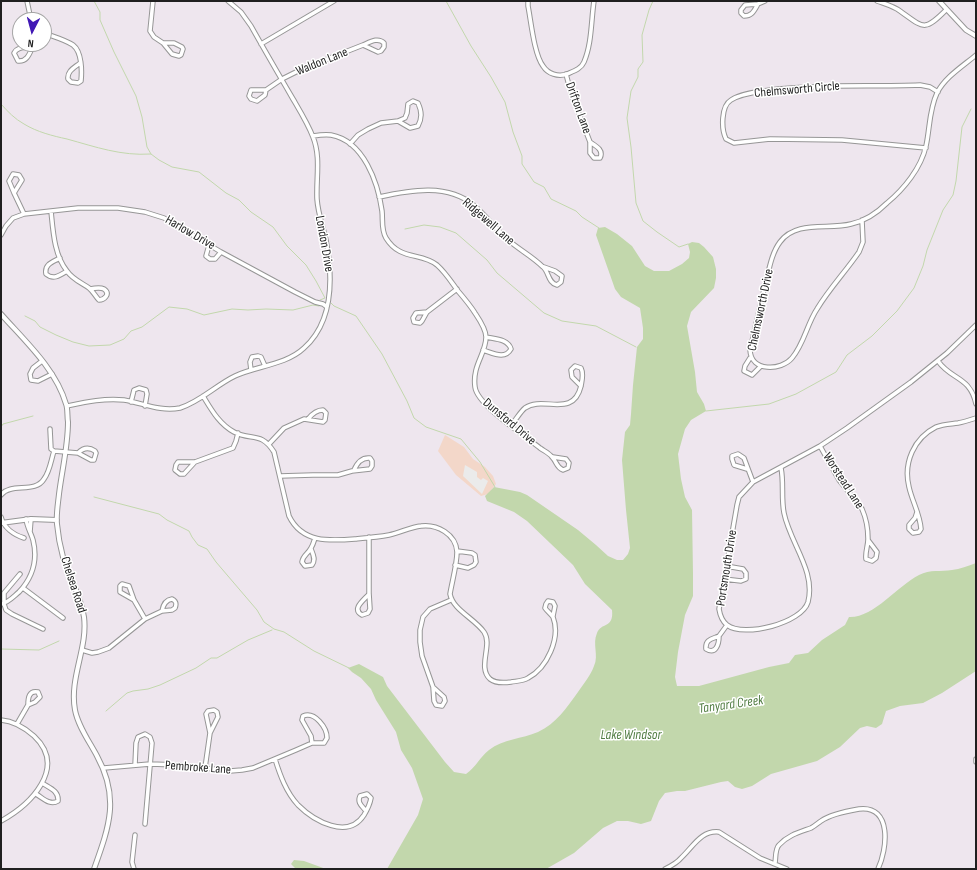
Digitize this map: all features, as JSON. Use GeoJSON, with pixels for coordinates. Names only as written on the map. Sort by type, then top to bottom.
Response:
{"type":"FeatureCollection","features":[{"type":"Feature","properties":{"kind":"street"},"geometry":{"type":"LineString","coordinates":[[27,1],[29,12]]}},
{"type":"Feature","properties":{"kind":"street"},"geometry":{"type":"LineString","coordinates":[[153,1],[150,31],[154,37],[163,43],[172,54],[179,56],[181,55],[183,49],[182,47],[174,43],[163,43]]}},
{"type":"Feature","properties":{"kind":"street","name":"London Drive"},"geometry":{"type":"LineString","coordinates":[[67,406],[94,400],[108,399],[166,409],[180,408],[203,396],[228,380],[293,355],[303,349],[316,333],[327,307],[331,280],[326,239],[319,213],[317,198],[318,159],[313,136],[251,26],[241,12],[229,1]]}},
{"type":"Feature","properties":{"kind":"street"},"geometry":{"type":"LineString","coordinates":[[261,44],[334,1]]}},
{"type":"Feature","properties":{"kind":"street"},"geometry":{"type":"LineString","coordinates":[[528,1],[538,56],[543,66],[553,74],[560,75],[580,68],[584,63],[588,50],[594,1]]}},
{"type":"Feature","properties":{"kind":"street"},"geometry":{"type":"LineString","coordinates":[[758,4],[754,13],[751,15],[744,16],[741,13],[741,10],[745,5],[758,4],[765,1]]}},
{"type":"Feature","properties":{"kind":"street"},"geometry":{"type":"LineString","coordinates":[[877,1],[898,10],[918,25],[931,23],[946,10]]}},
{"type":"Feature","properties":{"kind":"street"},"geometry":{"type":"LineString","coordinates":[[939,1],[966,30],[976,36]]}},
{"type":"Feature","properties":{"kind":"street"},"geometry":{"type":"LineString","coordinates":[[52,36],[73,45],[78,52],[82,71],[81,81],[78,83],[71,82],[67,75],[80,63]]}},
{"type":"Feature","properties":{"kind":"street","name":"Waldon Lane"},"geometry":{"type":"LineString","coordinates":[[266,90],[265,95],[261,98],[257,100],[251,99],[251,90],[266,90],[282,79],[302,69],[374,40],[379,40],[384,43],[384,47],[381,52],[378,52],[363,45]]}},
{"type":"Feature","properties":{"kind":"street"},"geometry":{"type":"LineString","coordinates":[[33,46],[29,56],[25,60],[18,61],[15,58],[14,54],[16,50],[33,46]]}},
{"type":"Feature","properties":{"kind":"street","name":"Chelmsworth Drive"},"geometry":{"type":"LineString","coordinates":[[862,220],[863,242],[859,252],[817,308],[792,359],[774,367],[761,366],[755,363],[750,358],[750,348],[770,266],[780,242],[788,234],[797,229],[807,227],[841,226],[862,220],[878,211],[899,192],[918,166],[926,148],[930,114],[938,92],[944,82],[976,55]]}},
{"type":"Feature","properties":{"kind":"street","name":"Drifton Lane"},"geometry":{"type":"LineString","coordinates":[[566,74],[571,93],[590,142],[592,156],[594,158],[600,158],[602,153],[601,151],[590,142]]}},
{"type":"Feature","properties":{"kind":"street","name":"Chelmsworth Circle"},"geometry":{"type":"LineString","coordinates":[[926,148],[804,138],[770,139],[734,143],[726,139],[722,126],[725,108],[730,100],[738,96],[758,92],[811,87],[920,85],[930,87],[938,92]]}},
{"type":"Feature","properties":{"kind":"street"},"geometry":{"type":"LineString","coordinates":[[350,144],[358,135],[368,129],[381,123],[398,121],[405,118],[408,104],[413,102],[418,103],[421,111],[421,120],[418,126],[410,128],[398,121]]}},
{"type":"Feature","properties":{"kind":"street"},"geometry":{"type":"LineString","coordinates":[[313,136],[331,135],[350,144],[359,152],[366,163],[379,197],[382,212],[383,231],[386,238],[394,248],[405,254],[430,261],[437,265],[481,323],[486,337],[503,340],[508,343],[511,349],[507,354],[501,355],[483,350]]}},
{"type":"Feature","properties":{"kind":"street"},"geometry":{"type":"LineString","coordinates":[[14,193],[22,180],[21,177],[16,174],[12,174],[9,181],[14,193],[24,214]]}},
{"type":"Feature","properties":{"kind":"street","name":"Ridgewell Lane"},"geometry":{"type":"LineString","coordinates":[[379,197],[405,191],[428,189],[443,191],[462,197],[474,206],[507,239],[544,268],[560,273],[562,276],[561,282],[557,285],[551,282],[544,268]]}},
{"type":"Feature","properties":{"kind":"street","name":"Harlow Drive"},"geometry":{"type":"LineString","coordinates":[[1,236],[6,226],[13,218],[24,214],[63,208],[92,207],[118,208],[145,212],[164,218],[220,252],[295,292],[327,307]]}},
{"type":"Feature","properties":{"kind":"street"},"geometry":{"type":"LineString","coordinates":[[51,211],[56,246],[67,271],[80,283],[90,289],[99,300],[104,300],[106,298],[107,292],[102,288],[90,289]]}},
{"type":"Feature","properties":{"kind":"street"},"geometry":{"type":"LineString","coordinates":[[209,245],[206,256],[210,260],[215,259],[220,252]]}},
{"type":"Feature","properties":{"kind":"street"},"geometry":{"type":"LineString","coordinates":[[60,258],[47,265],[45,269],[46,274],[51,277],[57,277],[67,271]]}},
{"type":"Feature","properties":{"kind":"street"},"geometry":{"type":"LineString","coordinates":[[427,312],[457,290]]}},
{"type":"Feature","properties":{"kind":"street","name":"Chelsea Road"},"geometry":{"type":"LineString","coordinates":[[1,314],[52,374],[61,389],[67,406],[68,430],[56,520],[63,557],[84,616],[85,630],[75,682],[75,708],[77,718],[104,768],[110,785],[111,800],[108,826],[94,869]]}},
{"type":"Feature","properties":{"kind":"street","name":"Portsmouth Drive"},"geometry":{"type":"LineString","coordinates":[[781,468],[783,477],[784,513],[810,584],[807,604],[801,613],[767,628],[738,630],[727,625],[721,617],[719,609],[737,505],[740,498],[753,482],[820,446],[911,382],[938,360],[976,325]]}},
{"type":"Feature","properties":{"kind":"street","name":"Dunsford Drive"},"geometry":{"type":"LineString","coordinates":[[486,337],[475,372],[476,392],[483,402],[494,412],[552,457],[559,469],[563,470],[568,468],[569,463],[566,459],[552,457]]}},
{"type":"Feature","properties":{"kind":"street"},"geometry":{"type":"LineString","coordinates":[[251,370],[250,362],[252,357],[261,357],[265,366]]}},
{"type":"Feature","properties":{"kind":"street"},"geometry":{"type":"LineString","coordinates":[[750,358],[744,369],[746,373],[752,375],[761,366]]}},
{"type":"Feature","properties":{"kind":"street"},"geometry":{"type":"LineString","coordinates":[[938,360],[942,367],[968,386],[974,396],[976,404]]}},
{"type":"Feature","properties":{"kind":"street"},"geometry":{"type":"LineString","coordinates":[[42,361],[30,374],[31,380],[38,381],[52,374]]}},
{"type":"Feature","properties":{"kind":"street"},"geometry":{"type":"LineString","coordinates":[[511,425],[526,408],[536,404],[562,405],[570,402],[579,392],[581,386],[583,371],[581,368],[575,366],[571,370],[572,377],[581,386]]}},
{"type":"Feature","properties":{"kind":"street"},"geometry":{"type":"LineString","coordinates":[[131,402],[134,390],[139,388],[146,390],[145,406]]}},
{"type":"Feature","properties":{"kind":"street"},"geometry":{"type":"LineString","coordinates":[[203,396],[223,425],[238,433],[256,437],[269,444],[274,452],[289,516],[293,524],[302,532],[315,538],[325,540],[389,535],[419,526],[430,525],[439,528],[451,537],[457,551],[450,594],[451,600],[455,606],[479,626],[485,634],[485,671],[491,680],[505,683],[525,680],[545,662],[554,643],[555,630],[553,616]]}},
{"type":"Feature","properties":{"kind":"street"},"geometry":{"type":"LineString","coordinates":[[269,444],[284,428],[304,419],[323,422],[326,417],[326,413],[323,410],[317,411],[308,419]]}},
{"type":"Feature","properties":{"kind":"street"},"geometry":{"type":"LineString","coordinates":[[917,512],[915,518],[909,525],[909,530],[913,533],[919,532],[921,528],[920,517],[917,512],[907,478],[907,466],[914,446],[924,436],[937,427],[976,418]]}},
{"type":"Feature","properties":{"kind":"street"},"geometry":{"type":"LineString","coordinates":[[50,429],[51,449],[54,451]]}},
{"type":"Feature","properties":{"kind":"street"},"geometry":{"type":"LineString","coordinates":[[195,462],[184,474],[180,474],[175,470],[178,462],[195,462],[233,448],[238,433]]}},
{"type":"Feature","properties":{"kind":"street","name":"Worstead Lane"},"geometry":{"type":"LineString","coordinates":[[820,446],[839,480],[862,509],[868,540],[865,555],[866,559],[872,561],[876,558],[877,552],[868,540]]}},
{"type":"Feature","properties":{"kind":"street"},"geometry":{"type":"LineString","coordinates":[[54,451],[78,453],[91,460],[94,460],[96,457],[95,450],[92,449],[83,449],[78,453]]}},
{"type":"Feature","properties":{"kind":"street"},"geometry":{"type":"LineString","coordinates":[[1,495],[6,491],[33,486],[42,482],[47,474],[54,451]]}},
{"type":"Feature","properties":{"kind":"street"},"geometry":{"type":"LineString","coordinates":[[748,469],[734,465],[732,456],[735,454],[741,455],[746,462],[753,482]]}},
{"type":"Feature","properties":{"kind":"street"},"geometry":{"type":"LineString","coordinates":[[280,476],[338,476],[354,470],[370,468],[372,466],[372,460],[370,458],[363,459],[357,464],[354,470]]}},
{"type":"Feature","properties":{"kind":"street"},"geometry":{"type":"LineString","coordinates":[[1,517],[2,523],[7,528],[17,536],[24,538]]}},
{"type":"Feature","properties":{"kind":"street"},"geometry":{"type":"LineString","coordinates":[[30,533],[31,519]]}},
{"type":"Feature","properties":{"kind":"street"},"geometry":{"type":"LineString","coordinates":[[2,523],[31,519],[56,520]]}},
{"type":"Feature","properties":{"kind":"street"},"geometry":{"type":"LineString","coordinates":[[2,604],[23,588],[31,576],[35,564],[34,547],[26,520]]}},
{"type":"Feature","properties":{"kind":"street"},"geometry":{"type":"LineString","coordinates":[[369,537],[370,609],[368,613],[362,615],[357,610],[358,606],[369,593]]}},
{"type":"Feature","properties":{"kind":"street"},"geometry":{"type":"LineString","coordinates":[[310,549],[314,556],[313,563],[312,565],[306,566],[302,562],[303,556],[310,549],[315,538]]}},
{"type":"Feature","properties":{"kind":"street"},"geometry":{"type":"LineString","coordinates":[[455,565],[472,567],[476,562],[475,555],[472,553],[457,551]]}},
{"type":"Feature","properties":{"kind":"street"},"geometry":{"type":"LineString","coordinates":[[724,579],[741,582],[746,579],[746,573],[743,569],[726,566]]}},
{"type":"Feature","properties":{"kind":"street"},"geometry":{"type":"LineString","coordinates":[[20,574],[4,593],[2,604],[6,610],[12,614],[44,629]]}},
{"type":"Feature","properties":{"kind":"street"},"geometry":{"type":"LineString","coordinates":[[134,600],[120,592],[120,586],[122,584],[129,586],[134,600],[145,620]]}},
{"type":"Feature","properties":{"kind":"street"},"geometry":{"type":"LineString","coordinates":[[23,588],[63,618]]}},
{"type":"Feature","properties":{"kind":"street"},"geometry":{"type":"LineString","coordinates":[[433,687],[444,697],[445,700],[442,706],[436,705],[434,701],[433,687],[422,656],[420,642],[423,617],[430,609],[451,600]]}},
{"type":"Feature","properties":{"kind":"street"},"geometry":{"type":"LineString","coordinates":[[82,650],[98,652],[108,648],[145,620],[162,611]]}},
{"type":"Feature","properties":{"kind":"street"},"geometry":{"type":"LineString","coordinates":[[719,636],[709,639],[706,642],[706,649],[709,651],[716,648],[719,643],[719,636],[727,625]]}},
{"type":"Feature","properties":{"kind":"street"},"geometry":{"type":"LineString","coordinates":[[16,724],[28,705]]}},
{"type":"Feature","properties":{"kind":"street"},"geometry":{"type":"LineString","coordinates":[[205,768],[210,732],[218,717],[217,712],[214,710],[208,711],[206,714],[210,732]]}},
{"type":"Feature","properties":{"kind":"street","name":"Pembroke Lane"},"geometry":{"type":"LineString","coordinates":[[104,768],[150,764],[179,765],[230,771],[242,770],[275,759],[312,743],[324,743],[327,741],[327,734],[317,719],[312,714],[309,714],[303,716],[302,720],[311,736],[312,743]]}},
{"type":"Feature","properties":{"kind":"street"},"geometry":{"type":"LineString","coordinates":[[1,720],[16,724],[33,735],[44,750],[47,766],[42,784],[36,794],[15,813],[1,821]]}},
{"type":"Feature","properties":{"kind":"street"},"geometry":{"type":"LineString","coordinates":[[135,765],[136,743],[138,737],[145,734],[150,737],[151,740],[145,824]]}},
{"type":"Feature","properties":{"kind":"street"},"geometry":{"type":"LineString","coordinates":[[275,759],[281,777],[291,796],[314,818],[331,826],[349,827],[358,822],[366,811],[371,798],[367,794],[360,796],[358,799],[358,803],[366,811]]}},
{"type":"Feature","properties":{"kind":"street"},"geometry":{"type":"LineString","coordinates":[[36,794],[48,802],[54,803],[58,800],[58,796],[55,791],[42,784]]}},
{"type":"Feature","properties":{"kind":"street"},"geometry":{"type":"LineString","coordinates":[[775,863],[778,846],[786,838],[834,816],[860,809],[866,809],[876,813],[884,825],[884,852],[878,869]]}},
{"type":"Feature","properties":{"kind":"street"},"geometry":{"type":"LineString","coordinates":[[665,869],[681,859],[702,836],[711,831],[719,832],[760,858],[787,869]]}},
{"type":"Feature","properties":{"kind":"street"},"geometry":{"type":"LineString","coordinates":[[134,869],[132,862],[135,836]]}},
{"type":"Feature","properties":{"kind":"shaded area"},"geometry":{"type":"Polygon","coordinates":[[[445,435],[464,447],[473,459],[485,467],[493,476],[496,484],[488,494],[481,496],[456,475],[438,451],[445,435]]]}},
{"type":"Feature","properties":{"kind":"shaded area"},"geometry":{"type":"Polygon","coordinates":[[[465,465],[477,472],[477,477],[481,480],[483,478],[488,481],[482,494],[463,476],[465,465]]]}},
{"type":"Feature","properties":{"kind":"water","name":"Lake Windsor"},"geometry":{"type":"Polygon","coordinates":[[[605,227],[632,246],[645,266],[654,271],[669,271],[682,264],[689,258],[690,252],[688,244],[692,242],[699,243],[713,257],[716,269],[714,288],[691,312],[687,326],[697,392],[706,411],[691,420],[685,429],[678,454],[685,497],[692,510],[693,596],[685,615],[678,652],[675,677],[677,686],[699,686],[789,663],[795,655],[808,653],[822,640],[845,625],[849,617],[858,616],[876,607],[919,575],[931,571],[948,571],[958,569],[976,563],[976,671],[942,693],[923,703],[900,706],[886,711],[882,724],[876,728],[867,726],[860,728],[840,747],[817,761],[771,774],[752,786],[742,789],[735,787],[728,781],[685,791],[665,793],[659,801],[651,821],[641,824],[628,821],[617,821],[603,828],[574,853],[546,869],[387,869],[418,815],[423,799],[412,768],[401,750],[396,732],[376,700],[371,689],[361,678],[348,668],[359,664],[383,677],[387,686],[445,762],[454,772],[466,774],[494,746],[538,732],[561,715],[591,673],[595,662],[595,641],[597,633],[601,627],[609,623],[611,620],[612,610],[585,584],[573,565],[527,521],[514,512],[487,501],[485,496],[494,487],[520,492],[527,495],[578,530],[608,556],[617,560],[623,560],[628,554],[630,548],[622,460],[625,432],[630,425],[637,347],[643,339],[643,328],[640,308],[621,297],[615,289],[596,235],[598,228],[605,227]]]}},
{"type":"Feature","properties":{"kind":"water"},"geometry":{"type":"Polygon","coordinates":[[[294,860],[304,861],[326,869],[296,869],[291,864],[294,860]]]}},
{"type":"Feature","properties":{"kind":"waterway"},"geometry":{"type":"LineString","coordinates":[[94,1],[100,12],[100,20],[114,52],[136,96],[142,117],[147,147],[151,154]]}},
{"type":"Feature","properties":{"kind":"waterway"},"geometry":{"type":"LineString","coordinates":[[446,1],[505,102],[513,132],[522,156],[522,164],[534,182],[544,187],[551,199],[576,211],[582,217],[599,228]]}},
{"type":"Feature","properties":{"kind":"waterway"},"geometry":{"type":"LineString","coordinates":[[653,1],[642,35],[643,62],[638,69],[638,77],[631,91],[627,118],[636,203],[643,221],[679,247],[688,244]]}},
{"type":"Feature","properties":{"kind":"waterway"},"geometry":{"type":"LineString","coordinates":[[1,104],[21,122],[45,133],[129,154],[151,154],[172,167],[199,172],[226,193],[239,200],[251,212],[273,227],[287,246],[306,265],[325,298],[320,300]]}},
{"type":"Feature","properties":{"kind":"waterway"},"geometry":{"type":"LineString","coordinates":[[706,411],[769,404],[796,394],[836,372],[847,355],[872,336],[897,311],[914,288],[943,210],[953,195],[962,127],[971,109]]}},
{"type":"Feature","properties":{"kind":"waterway"},"geometry":{"type":"LineString","coordinates":[[405,229],[424,225],[440,227],[456,233],[487,260],[497,273],[544,313],[562,321],[596,326],[636,347]]}},
{"type":"Feature","properties":{"kind":"waterway"},"geometry":{"type":"LineString","coordinates":[[331,303],[334,306],[356,316],[382,354],[407,401],[414,418],[426,427],[461,439],[480,462],[495,487]]}},
{"type":"Feature","properties":{"kind":"waterway"},"geometry":{"type":"LineString","coordinates":[[25,316],[35,321],[40,327],[56,335],[73,342],[89,346],[110,345],[124,339],[131,331],[142,327],[169,307],[187,309],[204,315],[232,309],[293,310],[313,305],[319,306]]}},
{"type":"Feature","properties":{"kind":"waterway"},"geometry":{"type":"LineString","coordinates":[[1,427],[3,424],[33,416]]}},
{"type":"Feature","properties":{"kind":"waterway"},"geometry":{"type":"LineString","coordinates":[[94,497],[159,514],[167,520],[189,531],[198,545],[207,549],[216,562],[257,610],[264,622],[274,629],[284,632],[314,651],[349,668]]}},
{"type":"Feature","properties":{"kind":"waterway"},"geometry":{"type":"LineString","coordinates":[[106,711],[127,693],[160,685],[196,668],[211,658],[217,658],[248,640],[272,630]]}},
{"type":"Feature","properties":{"kind":"waterway"},"geometry":{"type":"LineString","coordinates":[[1,649],[39,650],[59,641]]}},
{"type":"Feature","properties":{"kind":"water label","name":"Tanyard Creek"},"geometry":{"type":"Point","coordinates":[731,705]}}]}
